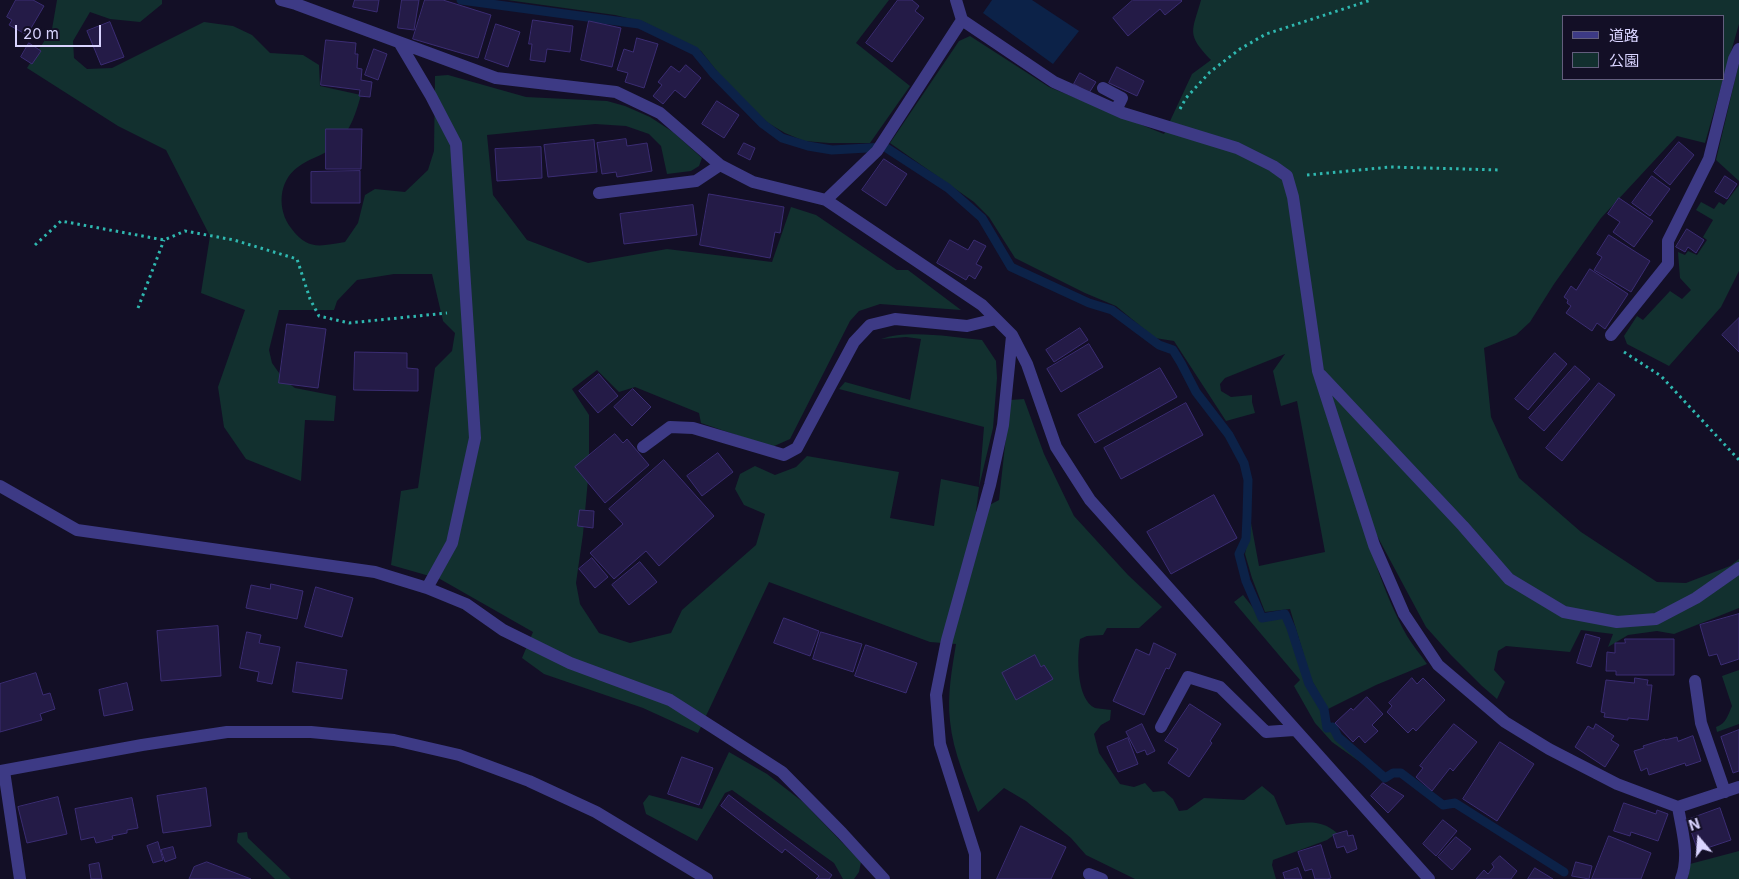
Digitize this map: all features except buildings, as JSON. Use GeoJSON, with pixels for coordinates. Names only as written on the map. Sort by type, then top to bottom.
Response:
{"type":"FeatureCollection","features":[{"type":"Feature","properties":{"kind":"street"},"geometry":{"type":"LineString","coordinates":[[281,0],[496,78],[616,92],[660,112],[720,165],[753,182],[826,200],[982,305],[1012,335],[1027,364],[1056,447],[1090,500],[1429,879]]}},
{"type":"Feature","properties":{"kind":"street"},"geometry":{"type":"LineString","coordinates":[[956,0],[962,20],[1054,82],[1116,110],[1237,148],[1274,166],[1287,176],[1294,197],[1318,372],[1374,545],[1404,614],[1438,665],[1505,722],[1549,749],[1617,784],[1678,807],[1739,787]]}},
{"type":"Feature","properties":{"kind":"street"},"geometry":{"type":"LineString","coordinates":[[826,200],[877,152],[962,20]]}},
{"type":"Feature","properties":{"kind":"street"},"geometry":{"type":"LineString","coordinates":[[399,42],[431,96],[456,144],[475,438],[452,543],[427,588]]}},
{"type":"Feature","properties":{"kind":"street"},"geometry":{"type":"LineString","coordinates":[[1612,335],[1668,264],[1668,241],[1709,159],[1734,59],[1739,48]]}},
{"type":"Feature","properties":{"kind":"street"},"geometry":{"type":"LineString","coordinates":[[1103,88],[1122,98],[1116,110]]}},
{"type":"Feature","properties":{"kind":"street"},"geometry":{"type":"LineString","coordinates":[[599,193],[696,181],[720,165]]}},
{"type":"Feature","properties":{"kind":"street"},"geometry":{"type":"LineString","coordinates":[[643,447],[670,427],[694,428],[784,455],[797,448],[854,342],[870,326],[895,319],[967,326],[996,319]]}},
{"type":"Feature","properties":{"kind":"street"},"geometry":{"type":"LineString","coordinates":[[975,879],[975,854],[940,744],[936,695],[947,640],[990,485],[1003,425],[1012,335]]}},
{"type":"Feature","properties":{"kind":"street"},"geometry":{"type":"LineString","coordinates":[[1318,372],[1463,526],[1509,579],[1564,612],[1617,622],[1656,619],[1696,598],[1739,568]]}},
{"type":"Feature","properties":{"kind":"street"},"geometry":{"type":"LineString","coordinates":[[0,486],[77,530],[375,572],[427,588],[466,604],[503,630],[570,663],[670,700],[782,772],[884,879]]}},
{"type":"Feature","properties":{"kind":"street"},"geometry":{"type":"LineString","coordinates":[[1161,727],[1188,677],[1220,687],[1266,732],[1294,730]]}},
{"type":"Feature","properties":{"kind":"street"},"geometry":{"type":"LineString","coordinates":[[1696,681],[1701,723],[1725,792]]}},
{"type":"Feature","properties":{"kind":"street"},"geometry":{"type":"LineString","coordinates":[[20,879],[2,771],[142,745],[227,732],[311,732],[394,740],[459,755],[529,781],[596,812],[707,879]]}},
{"type":"Feature","properties":{"kind":"street"},"geometry":{"type":"LineString","coordinates":[[1678,807],[1686,852],[1681,879]]}},
{"type":"Feature","properties":{"kind":"street"},"geometry":{"type":"LineString","coordinates":[[1089,874],[1102,879]]}},
{"type":"Feature","properties":{"kind":"path"},"geometry":{"type":"LineString","coordinates":[[1170,127],[1186,98],[1210,72],[1240,49],[1266,34],[1371,0]]}},
{"type":"Feature","properties":{"kind":"path"},"geometry":{"type":"LineString","coordinates":[[1287,176],[1390,167],[1501,170]]}},
{"type":"Feature","properties":{"kind":"path"},"geometry":{"type":"LineString","coordinates":[[35,246],[61,221],[164,240],[185,231],[234,240],[297,259],[310,299],[319,316],[348,323],[468,311]]}},
{"type":"Feature","properties":{"kind":"path"},"geometry":{"type":"LineString","coordinates":[[138,308],[164,240]]}},
{"type":"Feature","properties":{"kind":"path"},"geometry":{"type":"LineString","coordinates":[[1612,335],[1626,354],[1660,376],[1739,460]]}},
{"type":"Feature","properties":{"kind":"green space"},"geometry":{"type":"Polygon","coordinates":[[[57,0],[162,0],[162,4],[140,22],[110,19],[90,12],[73,41],[74,58],[87,69],[112,68],[204,22],[233,26],[252,35],[270,53],[303,55],[319,65],[320,86],[361,95],[348,130],[338,142],[328,151],[298,167],[286,180],[283,188],[282,204],[286,221],[297,235],[309,244],[321,245],[345,242],[358,223],[365,195],[375,189],[405,192],[428,170],[434,151],[435,76],[448,75],[526,97],[607,101],[625,106],[650,117],[673,132],[702,158],[699,166],[691,171],[667,174],[661,146],[649,134],[626,126],[595,124],[487,135],[493,195],[527,240],[588,263],[667,249],[772,262],[791,207],[816,215],[897,270],[908,270],[961,310],[880,304],[859,311],[850,321],[790,439],[772,447],[701,423],[699,413],[635,387],[619,392],[597,370],[572,389],[589,415],[589,468],[576,583],[580,604],[599,633],[630,643],[671,633],[682,610],[756,545],[765,514],[744,505],[735,489],[740,474],[755,466],[775,475],[796,467],[807,456],[899,472],[890,518],[934,526],[941,479],[979,487],[976,512],[999,500],[1010,400],[1024,399],[1044,454],[1074,516],[1128,575],[1162,607],[1139,628],[1107,628],[1103,635],[1087,636],[1080,639],[1078,666],[1084,696],[1095,708],[1111,710],[1110,720],[1101,725],[1094,734],[1099,753],[1120,784],[1134,787],[1145,783],[1153,792],[1164,791],[1173,799],[1179,811],[1187,810],[1204,798],[1244,800],[1262,786],[1274,796],[1286,825],[1313,823],[1325,825],[1337,833],[1327,840],[1273,860],[1272,865],[1276,879],[1135,879],[1086,855],[1071,838],[1026,801],[1004,788],[978,812],[957,756],[950,721],[950,692],[956,644],[930,642],[769,582],[698,733],[643,708],[544,674],[522,658],[533,632],[440,579],[391,565],[401,491],[418,488],[435,368],[452,351],[455,333],[443,321],[432,274],[394,274],[357,280],[337,301],[334,310],[279,310],[269,350],[272,363],[284,380],[295,388],[336,396],[334,421],[305,420],[301,481],[246,459],[224,427],[218,387],[245,310],[201,293],[210,236],[166,150],[118,126],[27,68],[52,29],[57,0]]]}},
{"type":"Feature","properties":{"kind":"green space"},"geometry":{"type":"Polygon","coordinates":[[[507,0],[889,0],[856,43],[910,86],[870,143],[804,141],[768,123],[723,79],[701,51],[644,22],[615,15],[507,0]]]}},
{"type":"Feature","properties":{"kind":"green space"},"geometry":{"type":"Polygon","coordinates":[[[1201,0],[1739,0],[1739,24],[1724,76],[1724,15],[1562,15],[1562,80],[1723,80],[1705,143],[1677,136],[1601,218],[1554,284],[1530,322],[1516,335],[1484,348],[1491,417],[1519,478],[1581,532],[1657,582],[1686,583],[1730,566],[1739,559],[1739,608],[1674,634],[1657,631],[1628,635],[1608,647],[1613,634],[1581,630],[1570,652],[1506,646],[1498,651],[1494,670],[1505,682],[1497,699],[1451,655],[1426,627],[1353,491],[1376,565],[1390,601],[1407,636],[1427,664],[1376,685],[1328,709],[1311,679],[1290,609],[1265,612],[1245,554],[1251,523],[1259,566],[1325,552],[1297,401],[1281,406],[1273,371],[1285,354],[1225,378],[1220,384],[1221,391],[1231,397],[1252,395],[1255,413],[1226,421],[1174,341],[1155,338],[1116,306],[1085,293],[1015,258],[989,217],[974,202],[890,143],[959,41],[970,36],[1049,87],[1164,134],[1192,74],[1211,60],[1194,38],[1194,26],[1201,0]]]}},
{"type":"Feature","properties":{"kind":"green space"},"geometry":{"type":"Polygon","coordinates":[[[1739,63],[1739,181],[1716,160],[1739,63]]]}},
{"type":"Feature","properties":{"kind":"green space"},"geometry":{"type":"Polygon","coordinates":[[[1739,185],[1739,271],[1721,307],[1669,366],[1627,344],[1624,336],[1637,316],[1643,320],[1670,291],[1682,299],[1691,290],[1680,278],[1678,252],[1685,255],[1688,251],[1697,255],[1707,240],[1703,237],[1713,220],[1696,210],[1701,202],[1714,209],[1719,202],[1724,205],[1739,185]]]}},
{"type":"Feature","properties":{"kind":"green space"},"geometry":{"type":"Polygon","coordinates":[[[917,334],[982,340],[996,361],[997,378],[993,428],[979,487],[984,427],[839,389],[845,382],[910,400],[921,339],[906,337],[881,339],[917,334]]]}},
{"type":"Feature","properties":{"kind":"green space"},"geometry":{"type":"Polygon","coordinates":[[[1243,595],[1262,619],[1285,615],[1307,685],[1323,709],[1326,728],[1332,727],[1337,738],[1368,765],[1367,767],[1332,742],[1315,723],[1294,686],[1300,680],[1234,602],[1243,595]]]}},
{"type":"Feature","properties":{"kind":"green space"},"geometry":{"type":"Polygon","coordinates":[[[1739,670],[1739,724],[1717,732],[1716,727],[1728,716],[1732,706],[1722,676],[1739,670]]]}},
{"type":"Feature","properties":{"kind":"green space"},"geometry":{"type":"Polygon","coordinates":[[[729,752],[767,774],[803,802],[861,862],[859,872],[854,879],[843,879],[834,863],[732,790],[725,793],[697,841],[646,814],[643,803],[649,795],[702,809],[729,752]]]}},
{"type":"Feature","properties":{"kind":"green space"},"geometry":{"type":"Polygon","coordinates":[[[247,832],[248,838],[291,879],[275,879],[237,842],[238,833],[247,832]]]}},
{"type":"Feature","properties":{"kind":"green space"},"geometry":{"type":"Polygon","coordinates":[[[1739,851],[1739,879],[1688,879],[1690,864],[1739,851]]]}},
{"type":"Feature","properties":{"kind":"water"},"geometry":{"type":"Polygon","coordinates":[[[992,0],[1032,0],[1079,31],[1053,64],[983,13],[992,0]]]}},
{"type":"Feature","properties":{"kind":"waterway"},"geometry":{"type":"LineString","coordinates":[[461,0],[639,24],[695,51],[713,73],[763,124],[782,138],[808,146],[832,150],[885,147],[948,188],[982,218],[1011,267],[1089,303],[1112,310],[1159,345],[1173,350],[1196,392],[1229,435],[1244,463],[1248,480],[1246,539],[1239,554],[1246,581],[1262,618],[1285,614],[1309,684],[1324,709],[1327,728],[1333,727],[1338,737],[1385,778],[1393,773],[1401,773],[1443,805],[1455,803],[1564,872]]}}]}
